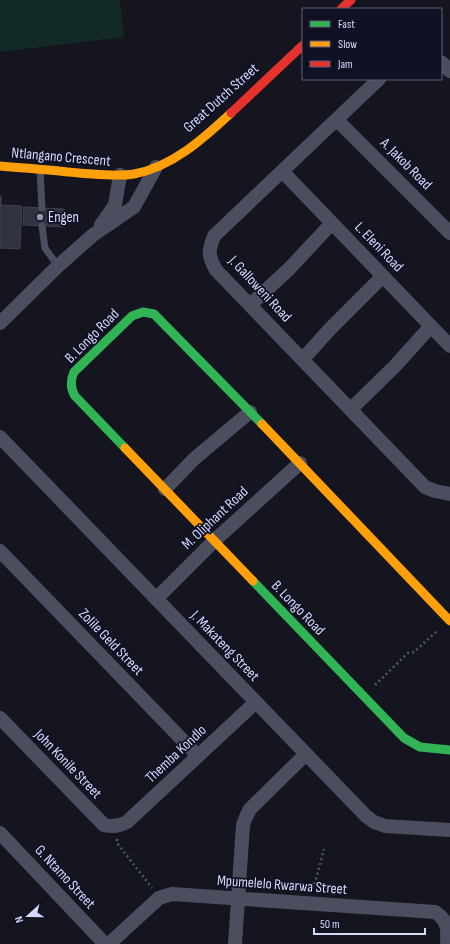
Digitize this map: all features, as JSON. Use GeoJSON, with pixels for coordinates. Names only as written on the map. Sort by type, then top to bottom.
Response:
{"type":"FeatureCollection","features":[{"type":"Feature","properties":{"kind":"street"},"geometry":{"type":"LineString","coordinates":[[342,8],[351,0]]}},
{"type":"Feature","properties":{"kind":"street","name":"Great Dutch Street"},"geometry":{"type":"LineString","coordinates":[[120,175],[134,174],[156,167],[188,150],[206,136],[302,46]]}},
{"type":"Feature","properties":{"kind":"street"},"geometry":{"type":"LineString","coordinates":[[442,63],[450,71]]}},
{"type":"Feature","properties":{"kind":"street","name":"J. Galloweni Road"},"geometry":{"type":"LineString","coordinates":[[378,80],[214,236],[209,254],[216,270],[425,487],[450,494]]}},
{"type":"Feature","properties":{"kind":"street","name":"A. Jakob Road"},"geometry":{"type":"LineString","coordinates":[[337,120],[447,224]]}},
{"type":"Feature","properties":{"kind":"street","name":"Ntlangano Crescent"},"geometry":{"type":"LineString","coordinates":[[0,166],[120,175]]}},
{"type":"Feature","properties":{"kind":"street"},"geometry":{"type":"LineString","coordinates":[[0,323],[58,266],[93,235],[134,207],[156,167]]}},
{"type":"Feature","properties":{"kind":"street","name":"L. Eleni Road"},"geometry":{"type":"LineString","coordinates":[[283,172],[450,346]]}},
{"type":"Feature","properties":{"kind":"street"},"geometry":{"type":"LineString","coordinates":[[93,235],[113,210],[120,175]]}},
{"type":"Feature","properties":{"kind":"street"},"geometry":{"type":"LineString","coordinates":[[250,305],[289,269],[332,223]]}},
{"type":"Feature","properties":{"kind":"street"},"geometry":{"type":"LineString","coordinates":[[303,359],[330,329],[383,276]]}},
{"type":"Feature","properties":{"kind":"street","name":"B. Longo Road"},"geometry":{"type":"LineString","coordinates":[[449,620],[300,463],[158,317],[146,312],[132,316],[74,372],[71,378],[72,391],[75,396],[404,738],[412,745],[421,748],[450,750]]}},
{"type":"Feature","properties":{"kind":"street"},"geometry":{"type":"LineString","coordinates":[[350,409],[395,366],[431,326]]}},
{"type":"Feature","properties":{"kind":"street"},"geometry":{"type":"LineString","coordinates":[[165,490],[194,459],[250,412]]}},
{"type":"Feature","properties":{"kind":"street","name":"J. Makateng Street"},"geometry":{"type":"LineString","coordinates":[[0,437],[366,816],[374,822],[385,826],[450,830]]}},
{"type":"Feature","properties":{"kind":"street","name":"M. Oliphant Road"},"geometry":{"type":"LineString","coordinates":[[156,600],[214,541],[300,463]]}},
{"type":"Feature","properties":{"kind":"street","name":"Zolile Geld Street"},"geometry":{"type":"LineString","coordinates":[[0,551],[198,756]]}},
{"type":"Feature","properties":{"kind":"street","name":"Themba Kondlo"},"geometry":{"type":"LineString","coordinates":[[116,826],[127,822],[256,702]]}},
{"type":"Feature","properties":{"kind":"street","name":"John Konile Street"},"geometry":{"type":"LineString","coordinates":[[0,718],[104,825],[116,826]]}},
{"type":"Feature","properties":{"kind":"street"},"geometry":{"type":"LineString","coordinates":[[235,944],[244,825],[246,817],[250,809],[306,754]]}},
{"type":"Feature","properties":{"kind":"street","name":"G. Ntamo Street"},"geometry":{"type":"LineString","coordinates":[[2,840],[105,944]]}},
{"type":"Feature","properties":{"kind":"street","name":"Mpumelelo Rwarwa Street"},"geometry":{"type":"LineString","coordinates":[[159,898],[172,894],[435,912],[448,927],[447,944]]}},
{"type":"Feature","properties":{"kind":"street"},"geometry":{"type":"LineString","coordinates":[[109,944],[159,898]]}},
{"type":"Feature","properties":{"kind":"lane"},"geometry":{"type":"LineString","coordinates":[[40,170],[42,208]]}},
{"type":"Feature","properties":{"kind":"lane"},"geometry":{"type":"LineString","coordinates":[[42,226],[45,248],[58,266]]}},
{"type":"Feature","properties":{"kind":"path"},"geometry":{"type":"LineString","coordinates":[[363,696],[408,653],[414,652],[449,620]]}},
{"type":"Feature","properties":{"kind":"path"},"geometry":{"type":"LineString","coordinates":[[116,826],[117,843],[129,856],[159,898]]}},
{"type":"Feature","properties":{"kind":"path"},"geometry":{"type":"LineString","coordinates":[[309,903],[322,861],[324,849]]}},
{"type":"Feature","properties":{"kind":"green space"},"geometry":{"type":"Polygon","coordinates":[[[0,0],[120,0],[124,37],[0,52],[0,0]]]}},
{"type":"Feature","properties":{"kind":"building"},"geometry":{"type":"Polygon","coordinates":[[[0,196],[1,205],[22,206],[20,249],[0,248],[0,196]]]}},
{"type":"Feature","properties":{"kind":"building"},"geometry":{"type":"Polygon","coordinates":[[[24,207],[64,209],[64,227],[23,225],[24,207]]]}},
{"type":"Feature","properties":{"kind":"traffic: fast"},"geometry":{"type":"LineString","coordinates":[[125,448],[75,396],[71,387],[71,381],[74,372],[132,316],[143,312],[154,314],[262,424]]}},
{"type":"Feature","properties":{"kind":"traffic: fast"},"geometry":{"type":"LineString","coordinates":[[253,581],[404,738],[420,747],[450,750]]}},
{"type":"Feature","properties":{"kind":"traffic: slow"},"geometry":{"type":"LineString","coordinates":[[0,166],[106,175],[134,174],[161,165],[186,151],[231,113]]}},
{"type":"Feature","properties":{"kind":"traffic: slow"},"geometry":{"type":"LineString","coordinates":[[262,424],[450,621]]}},
{"type":"Feature","properties":{"kind":"traffic: slow"},"geometry":{"type":"LineString","coordinates":[[125,448],[253,581]]}},
{"type":"Feature","properties":{"kind":"traffic: jam"},"geometry":{"type":"LineString","coordinates":[[342,8],[351,0]]}},
{"type":"Feature","properties":{"kind":"traffic: jam"},"geometry":{"type":"LineString","coordinates":[[231,113],[302,46]]}},
{"type":"Feature","properties":{"kind":"place","name":"Engen"},"geometry":{"type":"Point","coordinates":[40,217]}}]}
